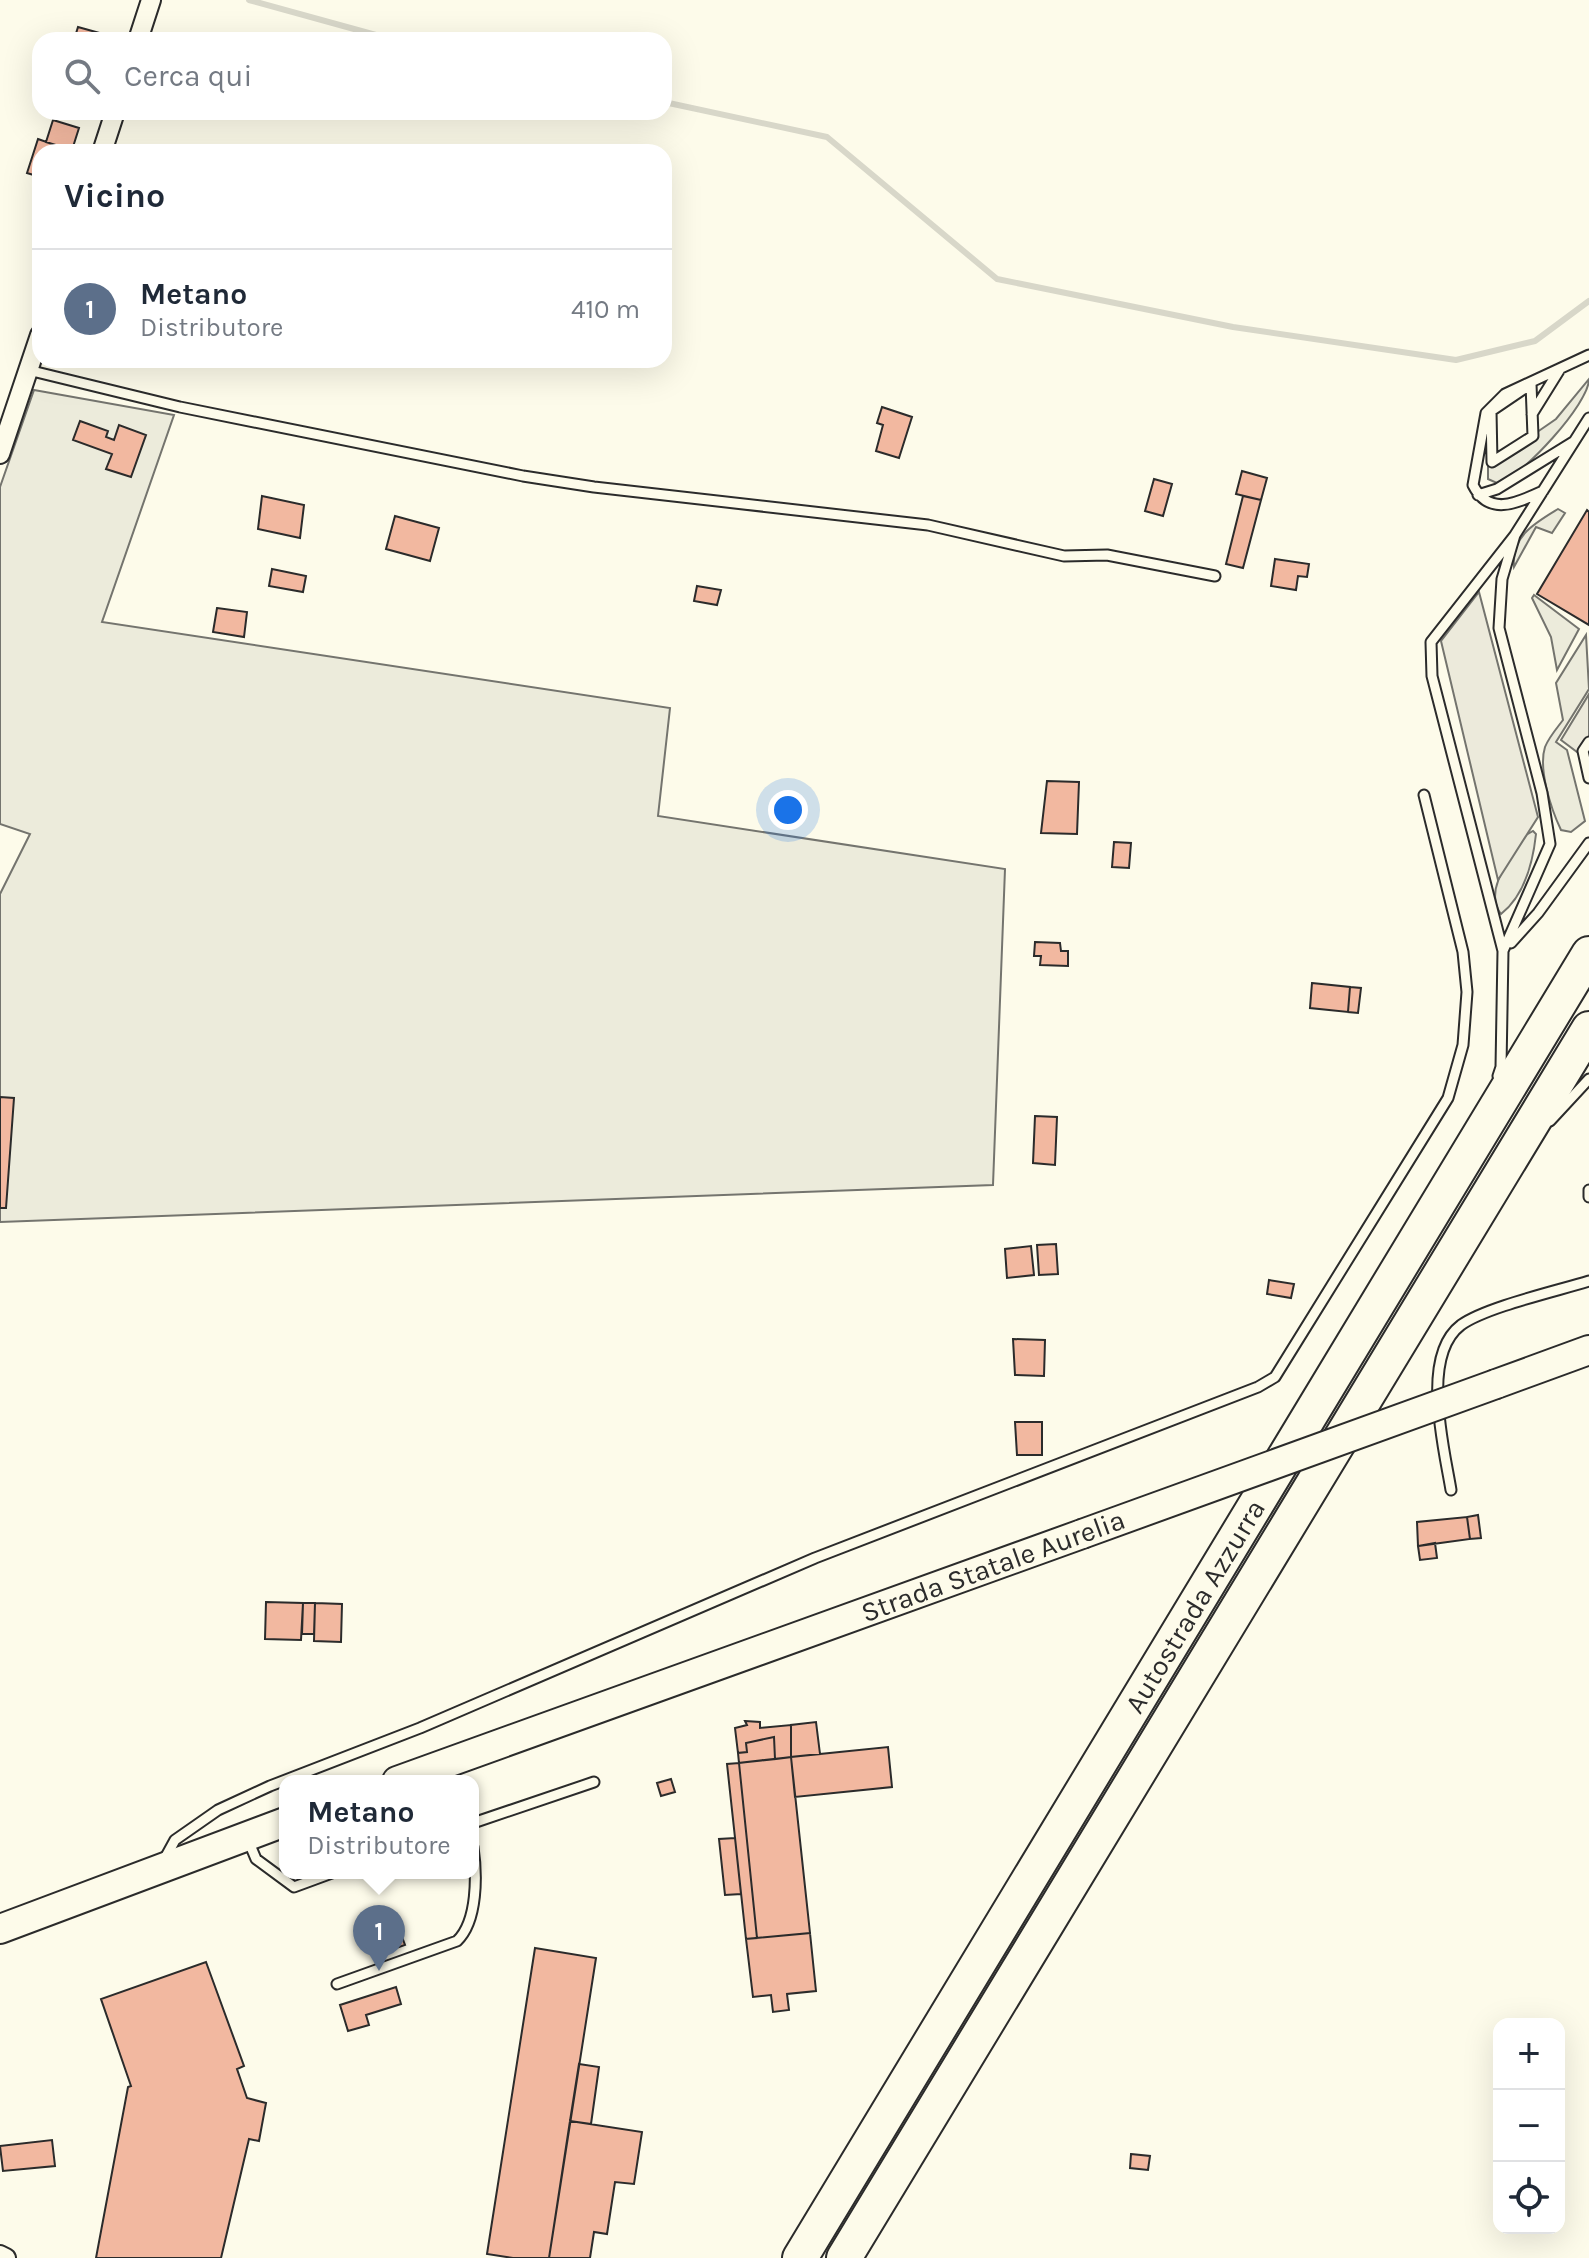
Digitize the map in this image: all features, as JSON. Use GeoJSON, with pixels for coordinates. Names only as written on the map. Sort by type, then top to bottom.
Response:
{"type":"FeatureCollection","features":[{"type":"Feature","properties":{"kind":"highway","name":"Autostrada Azzurra"},"geometry":{"type":"LineString","coordinates":[[800,2258],[1589,954]]}},
{"type":"Feature","properties":{"kind":"highway","name":"Autostrada Azzurra"},"geometry":{"type":"LineString","coordinates":[[844,2258],[1589,1029]]}},
{"type":"Feature","properties":{"kind":"main road","name":"Strada Statale Aurelia"},"geometry":{"type":"LineString","coordinates":[[414,1775],[1589,1350]]}},
{"type":"Feature","properties":{"kind":"main road"},"geometry":{"type":"LineString","coordinates":[[0,1929],[279,1824]]}},
{"type":"Feature","properties":{"kind":"street"},"geometry":{"type":"LineString","coordinates":[[141,32],[151,0]]}},
{"type":"Feature","properties":{"kind":"street"},"geometry":{"type":"LineString","coordinates":[[105,144],[112,120]]}},
{"type":"Feature","properties":{"kind":"street"},"geometry":{"type":"LineString","coordinates":[[0,454],[32,358]]}},
{"type":"Feature","properties":{"kind":"street"},"geometry":{"type":"LineString","coordinates":[[0,2255],[6,2258]]}},
{"type":"Feature","properties":{"kind":"lane"},"geometry":{"type":"LineString","coordinates":[[1546,489],[1510,506],[1487,503],[1478,495],[1473,485],[1486,413],[1505,394],[1589,355]]}},
{"type":"Feature","properties":{"kind":"lane"},"geometry":{"type":"LineString","coordinates":[[1532,414],[1531,384],[1491,411],[1492,462],[1533,436],[1532,414],[1561,369]]}},
{"type":"Feature","properties":{"kind":"lane"},"geometry":{"type":"LineString","coordinates":[[28,370],[180,407],[523,476],[928,525],[1064,556],[1107,555],[1215,576]]}},
{"type":"Feature","properties":{"kind":"lane"},"geometry":{"type":"LineString","coordinates":[[1495,1081],[1501,1067],[1503,951],[1432,676],[1431,642],[1515,535],[1589,418]]}},
{"type":"Feature","properties":{"kind":"lane"},"geometry":{"type":"LineString","coordinates":[[1478,495],[1497,489],[1576,440]]}},
{"type":"Feature","properties":{"kind":"lane"},"geometry":{"type":"LineString","coordinates":[[1503,951],[1550,844],[1542,793],[1499,628],[1502,579],[1515,535]]}},
{"type":"Feature","properties":{"kind":"lane"},"geometry":{"type":"LineString","coordinates":[[1589,742],[1583,751],[1589,778]]}},
{"type":"Feature","properties":{"kind":"lane"},"geometry":{"type":"LineString","coordinates":[[300,1775],[420,1728],[815,1558],[1258,1387],[1275,1377],[1448,1098],[1463,1045],[1467,992],[1463,952],[1424,795]]}},
{"type":"Feature","properties":{"kind":"lane"},"geometry":{"type":"LineString","coordinates":[[1503,951],[1538,913],[1589,843]]}},
{"type":"Feature","properties":{"kind":"lane"},"geometry":{"type":"LineString","coordinates":[[1502,1174],[1589,1079]]}},
{"type":"Feature","properties":{"kind":"lane"},"geometry":{"type":"LineString","coordinates":[[1461,1166],[1490,1096]]}},
{"type":"Feature","properties":{"kind":"lane"},"geometry":{"type":"LineString","coordinates":[[1589,1190],[1589,1197]]}},
{"type":"Feature","properties":{"kind":"lane"},"geometry":{"type":"LineString","coordinates":[[1451,1490],[1438,1391],[1442,1356],[1454,1332],[1476,1318],[1589,1281]]}},
{"type":"Feature","properties":{"kind":"lane"},"geometry":{"type":"LineString","coordinates":[[479,1821],[594,1782]]}},
{"type":"Feature","properties":{"kind":"lane"},"geometry":{"type":"LineString","coordinates":[[158,1870],[175,1840],[218,1810],[279,1783]]}},
{"type":"Feature","properties":{"kind":"lane"},"geometry":{"type":"LineString","coordinates":[[246,1837],[256,1859],[279,1876]]}},
{"type":"Feature","properties":{"kind":"lane"},"geometry":{"type":"LineString","coordinates":[[283,1879],[294,1887],[316,1879]]}},
{"type":"Feature","properties":{"kind":"lane"},"geometry":{"type":"LineString","coordinates":[[337,1984],[457,1941],[467,1932],[473,1879]]}},
{"type":"Feature","properties":{"kind":"shaded area"},"geometry":{"type":"Polygon","coordinates":[[[1589,379],[1586,390],[1567,421],[1538,453],[1499,484],[1488,479],[1488,466],[1556,419],[1589,379]]]}},
{"type":"Feature","properties":{"kind":"shaded area"},"geometry":{"type":"Polygon","coordinates":[[[34,390],[174,415],[102,622],[670,708],[658,816],[1005,869],[993,1185],[0,1222],[0,894],[30,834],[0,824],[0,487],[34,390]]]}},
{"type":"Feature","properties":{"kind":"shaded area"},"geometry":{"type":"Polygon","coordinates":[[[1558,509],[1565,513],[1552,533],[1536,527],[1514,567],[1516,547],[1526,532],[1558,509]]]}},
{"type":"Feature","properties":{"kind":"shaded area"},"geometry":{"type":"Polygon","coordinates":[[[1479,592],[1538,817],[1498,880],[1441,641],[1479,592]]]}},
{"type":"Feature","properties":{"kind":"shaded area"},"geometry":{"type":"Polygon","coordinates":[[[1534,595],[1579,629],[1557,670],[1551,637],[1532,598],[1534,595]]]}},
{"type":"Feature","properties":{"kind":"shaded area"},"geometry":{"type":"Polygon","coordinates":[[[1586,635],[1589,689],[1556,742],[1567,750],[1585,821],[1571,832],[1561,830],[1553,811],[1544,777],[1543,756],[1547,743],[1563,720],[1556,683],[1586,635]]]}},
{"type":"Feature","properties":{"kind":"shaded area"},"geometry":{"type":"Polygon","coordinates":[[[1589,694],[1589,761],[1561,740],[1589,694]]]}},
{"type":"Feature","properties":{"kind":"shaded area"},"geometry":{"type":"Polygon","coordinates":[[[1533,831],[1536,834],[1535,845],[1526,878],[1516,898],[1501,914],[1496,904],[1497,884],[1526,835],[1533,831]]]}},
{"type":"Feature","properties":{"kind":"building"},"geometry":{"type":"Polygon","coordinates":[[[78,27],[96,32],[76,32],[78,27]]]}},
{"type":"Feature","properties":{"kind":"building"},"geometry":{"type":"Polygon","coordinates":[[[53,120],[79,128],[74,144],[46,142],[53,120]]]}},
{"type":"Feature","properties":{"kind":"building"},"geometry":{"type":"Polygon","coordinates":[[[32,158],[32,175],[27,173],[32,158]]]}},
{"type":"Feature","properties":{"kind":"building"},"geometry":{"type":"Polygon","coordinates":[[[882,407],[912,417],[899,458],[876,451],[883,425],[877,423],[882,407]]]}},
{"type":"Feature","properties":{"kind":"building"},"geometry":{"type":"Polygon","coordinates":[[[80,421],[108,431],[106,437],[114,440],[119,425],[146,435],[131,477],[106,469],[112,454],[73,440],[80,421]]]}},
{"type":"Feature","properties":{"kind":"building"},"geometry":{"type":"Polygon","coordinates":[[[1242,471],[1267,478],[1261,500],[1236,494],[1242,471]]]}},
{"type":"Feature","properties":{"kind":"building"},"geometry":{"type":"Polygon","coordinates":[[[1154,479],[1172,484],[1163,516],[1145,511],[1154,479]]]}},
{"type":"Feature","properties":{"kind":"building"},"geometry":{"type":"Polygon","coordinates":[[[262,496],[304,505],[300,538],[258,529],[262,496]]]}},
{"type":"Feature","properties":{"kind":"building"},"geometry":{"type":"Polygon","coordinates":[[[1243,496],[1261,500],[1243,568],[1226,564],[1243,496]]]}},
{"type":"Feature","properties":{"kind":"building"},"geometry":{"type":"Polygon","coordinates":[[[1587,510],[1589,512],[1589,625],[1537,594],[1587,510]]]}},
{"type":"Feature","properties":{"kind":"building"},"geometry":{"type":"Polygon","coordinates":[[[395,516],[439,528],[430,561],[386,549],[395,516]]]}},
{"type":"Feature","properties":{"kind":"building"},"geometry":{"type":"Polygon","coordinates":[[[1275,559],[1309,564],[1307,577],[1298,576],[1296,590],[1271,586],[1275,559]]]}},
{"type":"Feature","properties":{"kind":"building"},"geometry":{"type":"Polygon","coordinates":[[[272,569],[306,576],[303,592],[269,586],[272,569]]]}},
{"type":"Feature","properties":{"kind":"building"},"geometry":{"type":"Polygon","coordinates":[[[697,586],[721,590],[717,605],[694,601],[697,586]]]}},
{"type":"Feature","properties":{"kind":"building"},"geometry":{"type":"Polygon","coordinates":[[[217,608],[247,612],[244,637],[213,632],[217,608]]]}},
{"type":"Feature","properties":{"kind":"building"},"geometry":{"type":"Polygon","coordinates":[[[1047,781],[1079,782],[1077,834],[1041,833],[1047,781]]]}},
{"type":"Feature","properties":{"kind":"building"},"geometry":{"type":"Polygon","coordinates":[[[1114,842],[1131,843],[1129,868],[1112,867],[1114,842]]]}},
{"type":"Feature","properties":{"kind":"building"},"geometry":{"type":"Polygon","coordinates":[[[1035,942],[1060,943],[1061,951],[1068,951],[1068,966],[1040,965],[1041,956],[1034,956],[1035,942]]]}},
{"type":"Feature","properties":{"kind":"building"},"geometry":{"type":"Polygon","coordinates":[[[1312,983],[1350,987],[1348,1012],[1310,1008],[1312,983]]]}},
{"type":"Feature","properties":{"kind":"building"},"geometry":{"type":"Polygon","coordinates":[[[1350,987],[1361,988],[1358,1013],[1348,1012],[1350,987]]]}},
{"type":"Feature","properties":{"kind":"building"},"geometry":{"type":"Polygon","coordinates":[[[0,1097],[14,1098],[6,1208],[0,1208],[0,1097]]]}},
{"type":"Feature","properties":{"kind":"building"},"geometry":{"type":"Polygon","coordinates":[[[1035,1116],[1057,1117],[1055,1165],[1033,1163],[1035,1116]]]}},
{"type":"Feature","properties":{"kind":"building"},"geometry":{"type":"Polygon","coordinates":[[[1056,1244],[1058,1274],[1039,1275],[1037,1245],[1056,1244]]]}},
{"type":"Feature","properties":{"kind":"building"},"geometry":{"type":"Polygon","coordinates":[[[1031,1246],[1034,1275],[1007,1278],[1005,1249],[1031,1246]]]}},
{"type":"Feature","properties":{"kind":"building"},"geometry":{"type":"Polygon","coordinates":[[[1269,1280],[1294,1284],[1291,1298],[1267,1294],[1269,1280]]]}},
{"type":"Feature","properties":{"kind":"building"},"geometry":{"type":"Polygon","coordinates":[[[1013,1339],[1045,1340],[1044,1376],[1015,1375],[1013,1339]]]}},
{"type":"Feature","properties":{"kind":"building"},"geometry":{"type":"Polygon","coordinates":[[[1015,1422],[1042,1422],[1042,1455],[1017,1455],[1015,1422]]]}},
{"type":"Feature","properties":{"kind":"building"},"geometry":{"type":"Polygon","coordinates":[[[1478,1515],[1481,1538],[1470,1539],[1467,1517],[1478,1515]]]}},
{"type":"Feature","properties":{"kind":"building"},"geometry":{"type":"Polygon","coordinates":[[[1467,1517],[1470,1539],[1418,1546],[1417,1522],[1467,1517]]]}},
{"type":"Feature","properties":{"kind":"building"},"geometry":{"type":"Polygon","coordinates":[[[1435,1543],[1437,1558],[1420,1560],[1418,1546],[1435,1543]]]}},
{"type":"Feature","properties":{"kind":"building"},"geometry":{"type":"Polygon","coordinates":[[[266,1602],[303,1603],[301,1640],[265,1639],[266,1602]]]}},
{"type":"Feature","properties":{"kind":"building"},"geometry":{"type":"Polygon","coordinates":[[[303,1603],[315,1603],[314,1634],[302,1634],[303,1603]]]}},
{"type":"Feature","properties":{"kind":"building"},"geometry":{"type":"Polygon","coordinates":[[[315,1603],[342,1604],[341,1642],[314,1641],[315,1603]]]}},
{"type":"Feature","properties":{"kind":"building"},"geometry":{"type":"Polygon","coordinates":[[[745,1721],[760,1722],[760,1728],[791,1725],[791,1757],[775,1759],[774,1737],[746,1743],[747,1752],[738,1753],[735,1728],[747,1725],[745,1721]]]}},
{"type":"Feature","properties":{"kind":"building"},"geometry":{"type":"Polygon","coordinates":[[[816,1722],[820,1754],[791,1757],[791,1725],[816,1722]]]}},
{"type":"Feature","properties":{"kind":"building"},"geometry":{"type":"Polygon","coordinates":[[[774,1737],[775,1759],[739,1763],[738,1753],[747,1752],[746,1743],[774,1737]]]}},
{"type":"Feature","properties":{"kind":"building"},"geometry":{"type":"Polygon","coordinates":[[[888,1747],[892,1787],[795,1797],[791,1757],[888,1747]]]}},
{"type":"Feature","properties":{"kind":"building"},"geometry":{"type":"Polygon","coordinates":[[[791,1757],[810,1933],[757,1938],[739,1763],[791,1757]]]}},
{"type":"Feature","properties":{"kind":"building"},"geometry":{"type":"Polygon","coordinates":[[[739,1763],[757,1938],[746,1939],[727,1764],[739,1763]]]}},
{"type":"Feature","properties":{"kind":"building"},"geometry":{"type":"Polygon","coordinates":[[[671,1779],[675,1792],[661,1796],[657,1783],[671,1779]]]}},
{"type":"Feature","properties":{"kind":"building"},"geometry":{"type":"Polygon","coordinates":[[[735,1838],[741,1894],[725,1895],[719,1839],[735,1838]]]}},
{"type":"Feature","properties":{"kind":"building"},"geometry":{"type":"Polygon","coordinates":[[[395,1918],[405,1945],[388,1951],[379,1923],[395,1918]]]}},
{"type":"Feature","properties":{"kind":"building"},"geometry":{"type":"Polygon","coordinates":[[[810,1933],[816,1991],[787,1994],[789,2010],[773,2012],[771,1995],[753,1997],[746,1939],[810,1933]]]}},
{"type":"Feature","properties":{"kind":"building"},"geometry":{"type":"Polygon","coordinates":[[[535,1948],[596,1958],[549,2258],[513,2258],[487,2254],[535,1948]]]}},
{"type":"Feature","properties":{"kind":"building"},"geometry":{"type":"Polygon","coordinates":[[[206,1962],[244,2066],[237,2069],[247,2098],[266,2103],[259,2141],[249,2139],[221,2258],[96,2258],[128,2087],[131,2086],[101,1999],[206,1962]]]}},
{"type":"Feature","properties":{"kind":"building"},"geometry":{"type":"Polygon","coordinates":[[[396,1987],[401,2004],[366,2015],[369,2025],[348,2031],[340,2005],[396,1987]]]}},
{"type":"Feature","properties":{"kind":"building"},"geometry":{"type":"Polygon","coordinates":[[[579,2064],[599,2067],[591,2124],[570,2121],[579,2064]]]}},
{"type":"Feature","properties":{"kind":"building"},"geometry":{"type":"Polygon","coordinates":[[[570,2121],[642,2132],[634,2184],[615,2182],[607,2234],[594,2232],[590,2258],[549,2258],[570,2121]]]}},
{"type":"Feature","properties":{"kind":"building"},"geometry":{"type":"Polygon","coordinates":[[[52,2140],[55,2166],[3,2171],[0,2146],[52,2140]]]}},
{"type":"Feature","properties":{"kind":"building"},"geometry":{"type":"Polygon","coordinates":[[[1131,2154],[1150,2156],[1148,2170],[1130,2168],[1131,2154]]]}},
{"type":"Feature","properties":{"kind":"waterway"},"geometry":{"type":"LineString","coordinates":[[249,0],[365,32]]}},
{"type":"Feature","properties":{"kind":"waterway"},"geometry":{"type":"LineString","coordinates":[[672,104],[827,137],[997,279],[1233,327],[1456,360],[1535,341],[1589,301]]}},
{"type":"Feature","properties":{"kind":"place","name":"Metano"},"geometry":{"type":"Point","coordinates":[379,1971]}}]}
